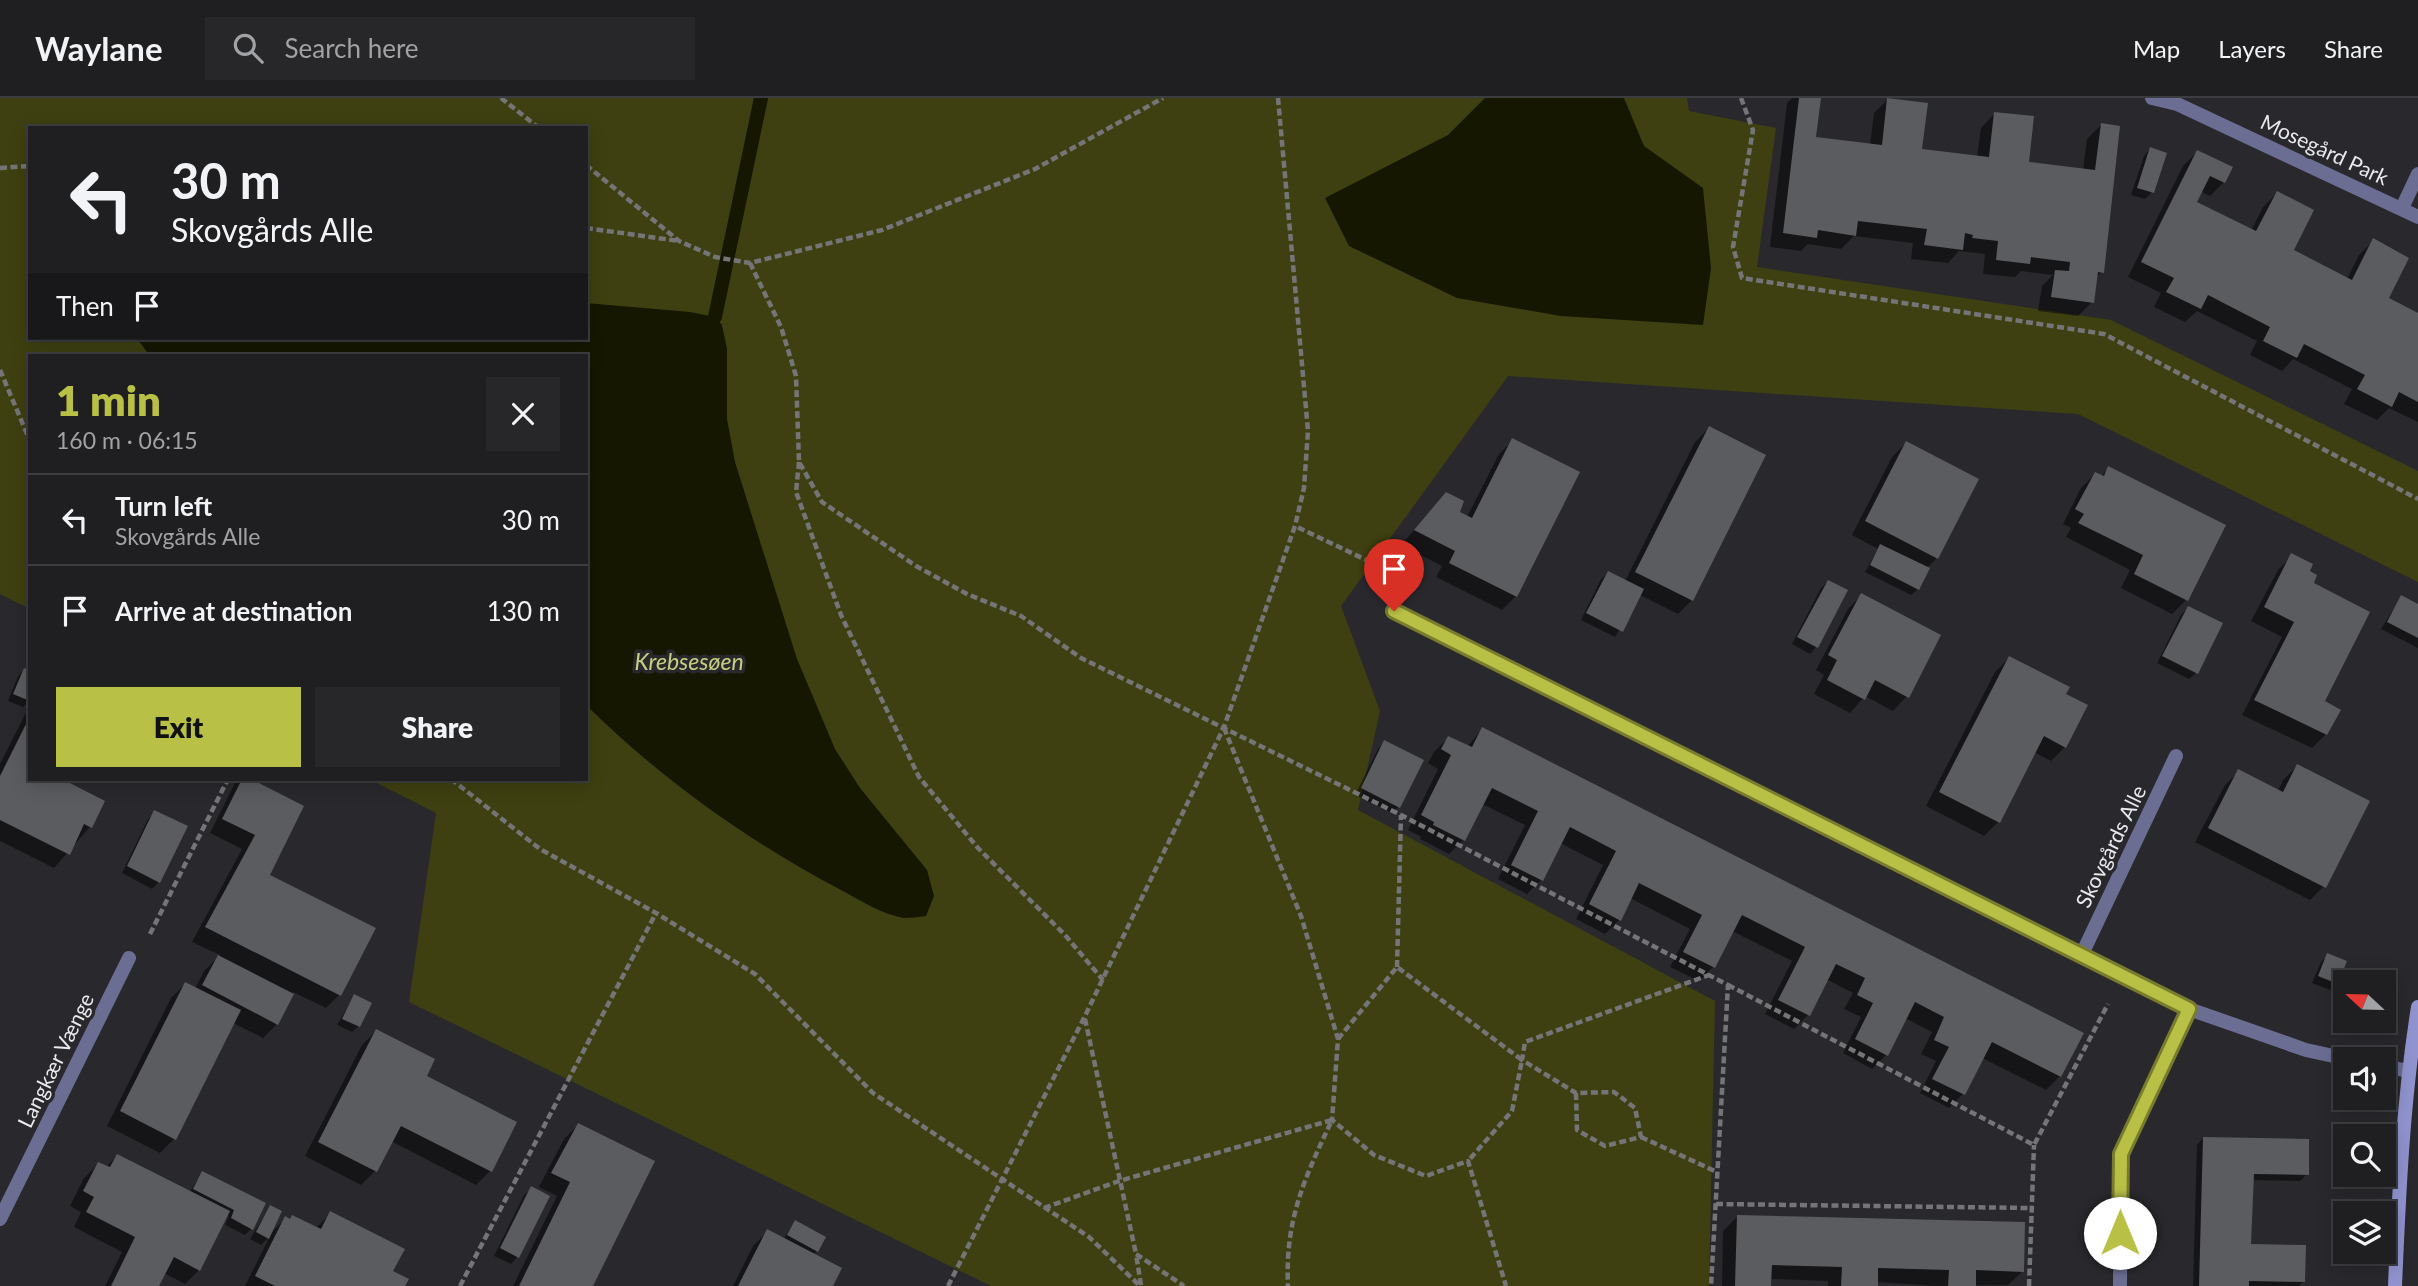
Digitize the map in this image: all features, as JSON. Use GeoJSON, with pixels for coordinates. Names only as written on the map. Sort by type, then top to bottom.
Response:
{"type":"FeatureCollection","features":[{"type":"Feature","properties":{"kind":"street","name":"Mosegård Park"},"geometry":{"type":"LineString","coordinates":[[2152,98],[2177,104],[2418,217]]}},
{"type":"Feature","properties":{"kind":"street","name":"Mosegård Park"},"geometry":{"type":"LineString","coordinates":[[2402,208],[2418,174]]}},
{"type":"Feature","properties":{"kind":"street"},"geometry":{"type":"LineString","coordinates":[[1394,611],[2189,1009],[2306,1050],[2333,1056]]}},
{"type":"Feature","properties":{"kind":"street","name":"Skovgårds Alle"},"geometry":{"type":"LineString","coordinates":[[2082,954],[2176,756]]}},
{"type":"Feature","properties":{"kind":"street","name":"Langkær Vænge"},"geometry":{"type":"LineString","coordinates":[[0,1219],[129,958]]}},
{"type":"Feature","properties":{"kind":"street"},"geometry":{"type":"LineString","coordinates":[[2395,1286],[2407,1071],[2418,1007]]}},
{"type":"Feature","properties":{"kind":"street"},"geometry":{"type":"LineString","coordinates":[[2120,1286],[2121,1154],[2189,1009]]}},
{"type":"Feature","properties":{"kind":"street"},"geometry":{"type":"LineString","coordinates":[[2396,1069],[2407,1071]]}},
{"type":"Feature","properties":{"kind":"path"},"geometry":{"type":"LineString","coordinates":[[501,98],[536,126]]}},
{"type":"Feature","properties":{"kind":"path"},"geometry":{"type":"LineString","coordinates":[[588,167],[679,241],[715,257],[750,263],[882,230],[1035,169],[1163,98]]}},
{"type":"Feature","properties":{"kind":"path"},"geometry":{"type":"LineString","coordinates":[[948,1286],[1103,980],[1224,727],[1295,526],[1304,488],[1308,431],[1278,98]]}},
{"type":"Feature","properties":{"kind":"path"},"geometry":{"type":"LineString","coordinates":[[1741,98],[1753,130],[1733,247],[1742,278],[2104,334],[2418,499]]}},
{"type":"Feature","properties":{"kind":"path"},"geometry":{"type":"LineString","coordinates":[[0,168],[28,166]]}},
{"type":"Feature","properties":{"kind":"path"},"geometry":{"type":"LineString","coordinates":[[588,228],[679,241]]}},
{"type":"Feature","properties":{"kind":"path"},"geometry":{"type":"LineString","coordinates":[[750,263],[780,327],[796,376],[799,462],[796,492],[841,615],[919,777],[978,848],[1065,935],[1103,980]]}},
{"type":"Feature","properties":{"kind":"path"},"geometry":{"type":"LineString","coordinates":[[0,370],[28,436]]}},
{"type":"Feature","properties":{"kind":"path"},"geometry":{"type":"LineString","coordinates":[[799,462],[822,502],[916,566],[967,594],[1021,616],[1081,658],[1401,815],[2034,1145]]}},
{"type":"Feature","properties":{"kind":"path"},"geometry":{"type":"LineString","coordinates":[[1295,526],[1385,569],[1394,611]]}},
{"type":"Feature","properties":{"kind":"path"},"geometry":{"type":"LineString","coordinates":[[1224,727],[1301,916],[1338,1039],[1332,1121],[1301,1185],[1286,1249],[1288,1286]]}},
{"type":"Feature","properties":{"kind":"path"},"geometry":{"type":"LineString","coordinates":[[129,958],[150,934],[227,781]]}},
{"type":"Feature","properties":{"kind":"path"},"geometry":{"type":"LineString","coordinates":[[454,781],[540,849],[656,913],[755,974],[873,1093],[1001,1181],[1089,1237],[1141,1286]]}},
{"type":"Feature","properties":{"kind":"path"},"geometry":{"type":"LineString","coordinates":[[1338,1039],[1397,967],[1401,815]]}},
{"type":"Feature","properties":{"kind":"path"},"geometry":{"type":"LineString","coordinates":[[460,1286],[656,913]]}},
{"type":"Feature","properties":{"kind":"path"},"geometry":{"type":"LineString","coordinates":[[1397,967],[1522,1060],[1576,1093],[1614,1092],[1635,1108],[1641,1137]]}},
{"type":"Feature","properties":{"kind":"path"},"geometry":{"type":"LineString","coordinates":[[1332,1121],[1374,1155],[1426,1175],[1468,1161],[1512,1111],[1525,1042],[1709,975]]}},
{"type":"Feature","properties":{"kind":"path"},"geometry":{"type":"LineString","coordinates":[[2029,1286],[2034,1145],[2124,975]]}},
{"type":"Feature","properties":{"kind":"path"},"geometry":{"type":"LineString","coordinates":[[1711,1286],[1728,985]]}},
{"type":"Feature","properties":{"kind":"path"},"geometry":{"type":"LineString","coordinates":[[1084,1018],[1141,1286]]}},
{"type":"Feature","properties":{"kind":"path"},"geometry":{"type":"LineString","coordinates":[[1576,1093],[1577,1130],[1605,1146],[1641,1137],[1717,1172]]}},
{"type":"Feature","properties":{"kind":"path"},"geometry":{"type":"LineString","coordinates":[[1043,1208],[1119,1181],[1332,1121]]}},
{"type":"Feature","properties":{"kind":"path"},"geometry":{"type":"LineString","coordinates":[[1468,1161],[1506,1286]]}},
{"type":"Feature","properties":{"kind":"path"},"geometry":{"type":"LineString","coordinates":[[1716,1204],[2030,1208]]}},
{"type":"Feature","properties":{"kind":"path"},"geometry":{"type":"LineString","coordinates":[[1136,1254],[1184,1286]]}},
{"type":"Feature","properties":{"kind":"shaded area"},"geometry":{"type":"Polygon","coordinates":[[[0,98],[1687,98],[1689,111],[1776,128],[1757,267],[2111,320],[2418,471],[2418,582],[2078,414],[1508,376],[1341,606],[1380,711],[1358,810],[1715,1001],[1709,1286],[991,1286],[409,1002],[436,813],[373,781],[588,781],[588,354],[28,354],[28,608],[0,594],[0,98]]]}},
{"type":"Feature","properties":{"kind":"water"},"geometry":{"type":"Polygon","coordinates":[[[1485,98],[1624,98],[1644,146],[1703,188],[1711,268],[1703,325],[1561,316],[1457,298],[1349,246],[1325,198],[1448,135],[1485,98]]]}},
{"type":"Feature","properties":{"kind":"water","name":"Krebsesøen"},"geometry":{"type":"Polygon","coordinates":[[[588,303],[690,312],[715,317],[722,325],[727,349],[727,419],[735,462],[797,659],[835,749],[860,788],[927,870],[934,896],[926,916],[904,918],[880,910],[772,851],[675,783],[588,707],[588,354],[148,354],[138,340],[588,340],[588,303]]]}},
{"type":"Feature","properties":{"kind":"building"},"geometry":{"type":"Polygon","coordinates":[[[1799,98],[1821,98],[1816,137],[1882,145],[1887,98],[1928,103],[1922,149],[1989,157],[1994,112],[2034,116],[2029,162],[2095,170],[2101,123],[2120,126],[2104,273],[2098,272],[2094,303],[2051,297],[2055,270],[2069,271],[2070,262],[2031,257],[2030,264],[1996,260],[1998,241],[1972,238],[1973,235],[1965,233],[1963,250],[1924,245],[1927,229],[1858,221],[1856,236],[1818,230],[1817,238],[1783,233],[1799,98]]]}},
{"type":"Feature","properties":{"kind":"building"},"geometry":{"type":"Polygon","coordinates":[[[2150,147],[2167,153],[2154,193],[2137,188],[2150,147]]]}},
{"type":"Feature","properties":{"kind":"building"},"geometry":{"type":"Polygon","coordinates":[[[2197,150],[2233,167],[2225,183],[2210,176],[2197,202],[2256,231],[2277,191],[2314,210],[2294,250],[2352,280],[2373,238],[2409,258],[2389,298],[2418,313],[2418,402],[2399,392],[2392,407],[2357,389],[2365,375],[2304,344],[2297,358],[2263,341],[2270,327],[2208,295],[2201,309],[2166,292],[2174,278],[2141,262],[2197,150]]]}},
{"type":"Feature","properties":{"kind":"building"},"geometry":{"type":"Polygon","coordinates":[[[1709,426],[1766,455],[1693,601],[1635,572],[1709,426]]]}},
{"type":"Feature","properties":{"kind":"building"},"geometry":{"type":"Polygon","coordinates":[[[1512,438],[1580,472],[1517,597],[1449,563],[1455,551],[1414,530],[1446,492],[1464,501],[1460,512],[1472,518],[1512,438]]]}},
{"type":"Feature","properties":{"kind":"building"},"geometry":{"type":"Polygon","coordinates":[[[1906,441],[1979,479],[1938,559],[1865,521],[1906,441]]]}},
{"type":"Feature","properties":{"kind":"building"},"geometry":{"type":"Polygon","coordinates":[[[2108,466],[2226,525],[2188,601],[2134,574],[2143,555],[2078,523],[2084,514],[2075,509],[2095,472],[2104,476],[2108,466]]]}},
{"type":"Feature","properties":{"kind":"building"},"geometry":{"type":"Polygon","coordinates":[[[1880,544],[1930,568],[1919,590],[1870,565],[1880,544]]]}},
{"type":"Feature","properties":{"kind":"building"},"geometry":{"type":"Polygon","coordinates":[[[2291,553],[2313,564],[2310,571],[2317,575],[2314,583],[2370,612],[2325,701],[2341,710],[2327,735],[2254,700],[2294,622],[2264,607],[2291,553]]]}},
{"type":"Feature","properties":{"kind":"building"},"geometry":{"type":"Polygon","coordinates":[[[1608,571],[1644,589],[1623,632],[1586,613],[1608,571]]]}},
{"type":"Feature","properties":{"kind":"building"},"geometry":{"type":"Polygon","coordinates":[[[1828,580],[1848,590],[1818,648],[1797,637],[1828,580]]]}},
{"type":"Feature","properties":{"kind":"building"},"geometry":{"type":"Polygon","coordinates":[[[1861,593],[1941,635],[1909,698],[1875,680],[1865,700],[1827,680],[1837,660],[1828,655],[1861,593]]]}},
{"type":"Feature","properties":{"kind":"building"},"geometry":{"type":"Polygon","coordinates":[[[2401,595],[2418,604],[2418,638],[2387,622],[2401,595]]]}},
{"type":"Feature","properties":{"kind":"building"},"geometry":{"type":"Polygon","coordinates":[[[2188,606],[2223,623],[2198,674],[2162,656],[2188,606]]]}},
{"type":"Feature","properties":{"kind":"building"},"geometry":{"type":"Polygon","coordinates":[[[2009,656],[2070,687],[2066,694],[2088,705],[2066,748],[2044,736],[2000,823],[1939,792],[2009,656]]]}},
{"type":"Feature","properties":{"kind":"building"},"geometry":{"type":"Polygon","coordinates":[[[24,668],[28,669],[28,700],[13,694],[24,668]]]}},
{"type":"Feature","properties":{"kind":"building"},"geometry":{"type":"Polygon","coordinates":[[[28,720],[28,781],[66,781],[105,801],[92,828],[84,824],[70,855],[0,820],[0,776],[28,720]]]}},
{"type":"Feature","properties":{"kind":"building"},"geometry":{"type":"Polygon","coordinates":[[[1482,727],[2084,1033],[2061,1077],[1992,1042],[1965,1095],[1932,1079],[1949,1047],[1934,1040],[1944,1017],[1915,1002],[1888,1056],[1855,1039],[1873,1003],[1857,995],[1865,978],[1836,964],[1810,1016],[1778,1000],[1805,947],[1742,915],[1715,968],[1683,952],[1702,915],[1639,883],[1621,921],[1589,904],[1616,851],[1570,827],[1543,881],[1511,865],[1538,811],[1492,788],[1465,841],[1433,825],[1434,822],[1421,815],[1451,755],[1441,749],[1448,736],[1472,747],[1482,727]]]}},
{"type":"Feature","properties":{"kind":"building"},"geometry":{"type":"Polygon","coordinates":[[[1384,740],[1424,760],[1400,808],[1361,788],[1384,740]]]}},
{"type":"Feature","properties":{"kind":"building"},"geometry":{"type":"Polygon","coordinates":[[[2297,764],[2370,801],[2326,888],[2208,828],[2238,769],[2283,792],[2297,764]]]}},
{"type":"Feature","properties":{"kind":"building"},"geometry":{"type":"Polygon","coordinates":[[[241,781],[258,781],[304,806],[270,875],[376,928],[341,996],[205,927],[255,835],[222,819],[241,781]]]}},
{"type":"Feature","properties":{"kind":"building"},"geometry":{"type":"Polygon","coordinates":[[[154,810],[188,826],[160,883],[127,866],[154,810]]]}},
{"type":"Feature","properties":{"kind":"building"},"geometry":{"type":"Polygon","coordinates":[[[2327,953],[2347,961],[2343,970],[2333,970],[2333,982],[2318,976],[2327,953]]]}},
{"type":"Feature","properties":{"kind":"building"},"geometry":{"type":"Polygon","coordinates":[[[218,955],[294,994],[278,1025],[202,985],[218,955]]]}},
{"type":"Feature","properties":{"kind":"building"},"geometry":{"type":"Polygon","coordinates":[[[185,982],[241,1010],[176,1140],[120,1111],[185,982]]]}},
{"type":"Feature","properties":{"kind":"building"},"geometry":{"type":"Polygon","coordinates":[[[354,994],[372,1003],[360,1027],[342,1019],[354,994]]]}},
{"type":"Feature","properties":{"kind":"building"},"geometry":{"type":"Polygon","coordinates":[[[376,1029],[435,1059],[427,1076],[517,1122],[492,1172],[401,1126],[377,1172],[318,1142],[376,1029]]]}},
{"type":"Feature","properties":{"kind":"building"},"geometry":{"type":"Polygon","coordinates":[[[578,1123],[655,1161],[593,1286],[519,1286],[570,1182],[551,1173],[578,1123]]]}},
{"type":"Feature","properties":{"kind":"building"},"geometry":{"type":"Polygon","coordinates":[[[2203,1137],[2309,1139],[2309,1175],[2254,1174],[2251,1244],[2306,1245],[2305,1282],[2249,1281],[2249,1286],[2199,1286],[2203,1137]]]}},
{"type":"Feature","properties":{"kind":"building"},"geometry":{"type":"Polygon","coordinates":[[[117,1154],[230,1211],[200,1271],[174,1257],[159,1286],[111,1286],[135,1237],[86,1212],[94,1197],[83,1191],[98,1162],[110,1167],[117,1154]]]}},
{"type":"Feature","properties":{"kind":"building"},"geometry":{"type":"Polygon","coordinates":[[[202,1171],[266,1203],[253,1230],[231,1218],[234,1210],[193,1189],[202,1171]]]}},
{"type":"Feature","properties":{"kind":"building"},"geometry":{"type":"Polygon","coordinates":[[[531,1186],[550,1196],[519,1258],[500,1248],[531,1186]]]}},
{"type":"Feature","properties":{"kind":"building"},"geometry":{"type":"Polygon","coordinates":[[[270,1205],[282,1211],[269,1239],[256,1232],[270,1205]]]}},
{"type":"Feature","properties":{"kind":"building"},"geometry":{"type":"Polygon","coordinates":[[[330,1211],[405,1249],[393,1271],[409,1279],[405,1286],[275,1286],[255,1276],[285,1216],[290,1219],[292,1215],[321,1229],[330,1211]]]}},
{"type":"Feature","properties":{"kind":"building"},"geometry":{"type":"Polygon","coordinates":[[[1737,1215],[2025,1222],[2024,1272],[1976,1270],[1976,1286],[1948,1286],[1949,1270],[1878,1268],[1878,1286],[1841,1286],[1842,1267],[1772,1265],[1771,1286],[1735,1286],[1737,1215]]]}},
{"type":"Feature","properties":{"kind":"building"},"geometry":{"type":"Polygon","coordinates":[[[795,1220],[826,1237],[818,1252],[787,1235],[795,1220]]]}},
{"type":"Feature","properties":{"kind":"building"},"geometry":{"type":"Polygon","coordinates":[[[767,1229],[842,1268],[833,1286],[738,1286],[767,1229]]]}},
{"type":"Feature","properties":{"kind":"waterway"},"geometry":{"type":"LineString","coordinates":[[715,317],[761,98]]}},
{"type":"Feature","properties":{"kind":"route"},"geometry":{"type":"LineString","coordinates":[[1394,611],[2189,1009],[2121,1154],[2120,1233]]}}]}
